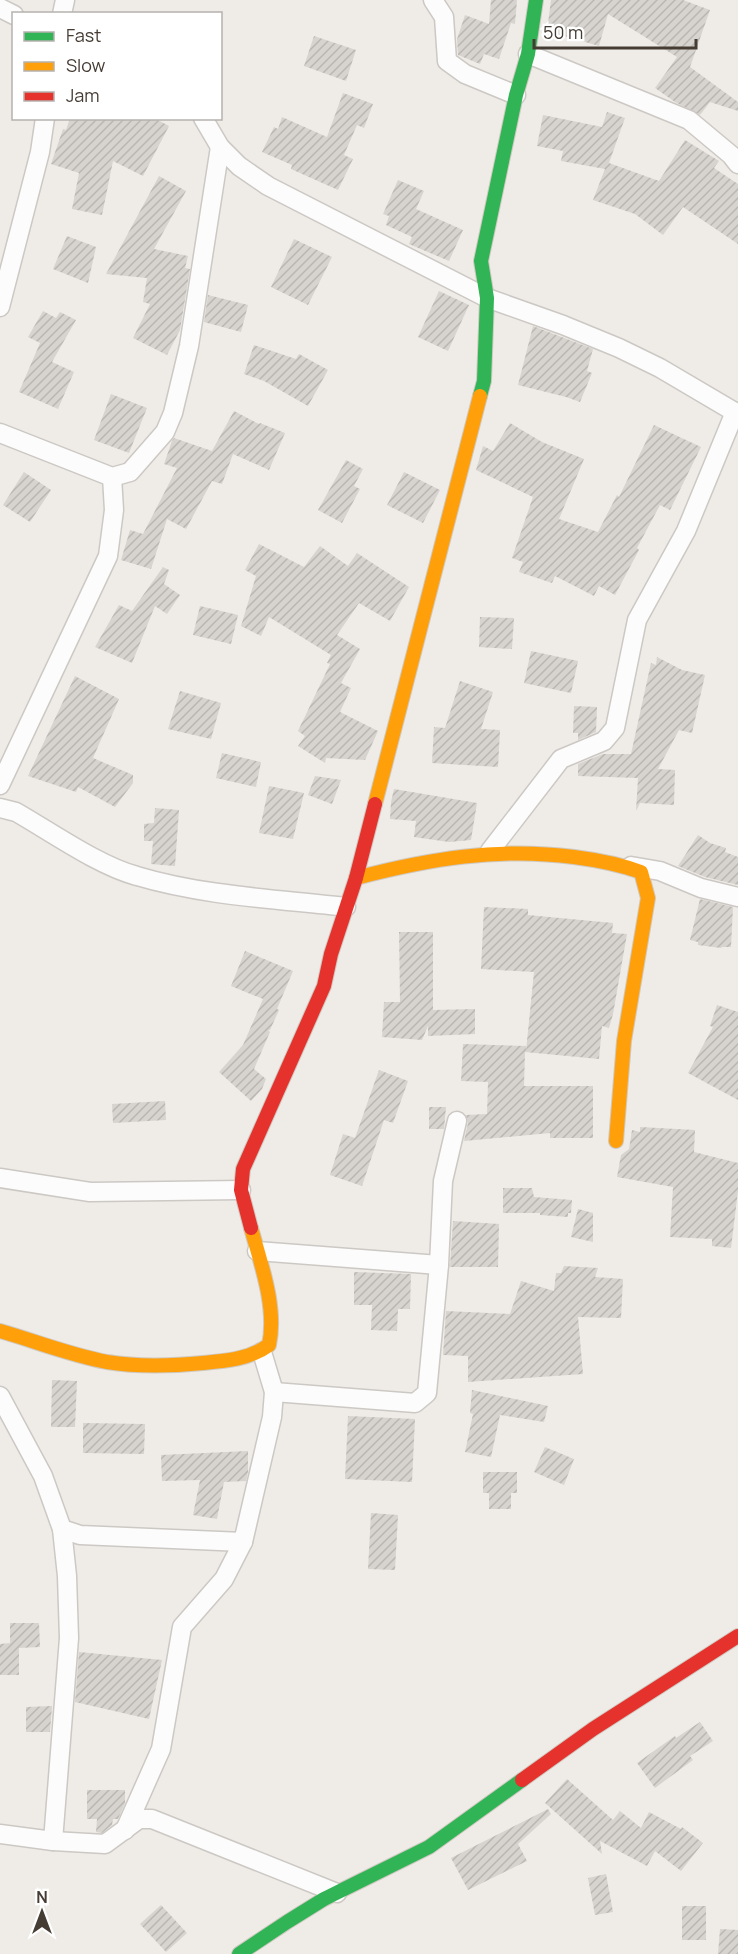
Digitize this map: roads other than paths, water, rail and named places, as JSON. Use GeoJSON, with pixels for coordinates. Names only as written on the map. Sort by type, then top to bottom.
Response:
{"type":"FeatureCollection","features":[{"type":"Feature","properties":{"kind":"street"},"geometry":{"type":"LineString","coordinates":[[433,0],[444,17],[447,61],[465,74],[516,95]]}},
{"type":"Feature","properties":{"kind":"street"},"geometry":{"type":"LineString","coordinates":[[0,1331],[109,1362],[151,1366],[243,1359],[262,1352],[269,1344],[272,1319],[241,1190],[243,1169],[324,986],[331,954],[356,878],[484,381],[487,298],[481,261],[516,95],[528,54],[536,0]]}},
{"type":"Feature","properties":{"kind":"street"},"geometry":{"type":"LineString","coordinates":[[528,54],[689,120],[731,155],[738,164]]}},
{"type":"Feature","properties":{"kind":"street"},"geometry":{"type":"LineString","coordinates":[[0,307],[8,251],[40,152],[45,120]]}},
{"type":"Feature","properties":{"kind":"street"},"geometry":{"type":"LineString","coordinates":[[204,120],[220,147],[239,166],[268,186],[487,298],[563,325],[660,368],[736,413],[686,531],[637,620],[615,728],[604,741],[561,759],[490,851]]}},
{"type":"Feature","properties":{"kind":"street"},"geometry":{"type":"LineString","coordinates":[[0,434],[112,477],[130,472],[165,432],[174,413],[189,346],[220,147]]}},
{"type":"Feature","properties":{"kind":"street"},"geometry":{"type":"LineString","coordinates":[[0,785],[108,556],[114,510],[112,477]]}},
{"type":"Feature","properties":{"kind":"street"},"geometry":{"type":"LineString","coordinates":[[0,808],[16,812],[110,866],[136,876],[205,890],[346,906]]}},
{"type":"Feature","properties":{"kind":"street"},"geometry":{"type":"LineString","coordinates":[[356,878],[406,864],[490,851],[562,854],[660,871],[701,888],[738,897]]}},
{"type":"Feature","properties":{"kind":"street"},"geometry":{"type":"LineString","coordinates":[[616,1141],[624,1041],[648,898],[641,872],[624,864]]}},
{"type":"Feature","properties":{"kind":"street"},"geometry":{"type":"LineString","coordinates":[[274,1392],[415,1403],[427,1393],[439,1265],[443,1181],[458,1121]]}},
{"type":"Feature","properties":{"kind":"street"},"geometry":{"type":"LineString","coordinates":[[0,1178],[90,1192],[241,1190]]}},
{"type":"Feature","properties":{"kind":"street"},"geometry":{"type":"LineString","coordinates":[[257,1251],[439,1265]]}},
{"type":"Feature","properties":{"kind":"street"},"geometry":{"type":"LineString","coordinates":[[125,1830],[160,1749],[182,1627],[224,1579],[243,1542],[272,1417],[274,1392],[262,1352]]}},
{"type":"Feature","properties":{"kind":"street"},"geometry":{"type":"LineString","coordinates":[[0,1396],[43,1476],[62,1529],[67,1576],[69,1638],[53,1841]]}},
{"type":"Feature","properties":{"kind":"street"},"geometry":{"type":"LineString","coordinates":[[62,1529],[80,1535],[243,1542]]}},
{"type":"Feature","properties":{"kind":"street"},"geometry":{"type":"LineString","coordinates":[[238,1954],[337,1893],[404,1862],[429,1847],[593,1729],[738,1636]]}},
{"type":"Feature","properties":{"kind":"street"},"geometry":{"type":"LineString","coordinates":[[0,1834],[53,1841],[105,1844],[139,1819],[152,1819],[337,1893]]}}]}
